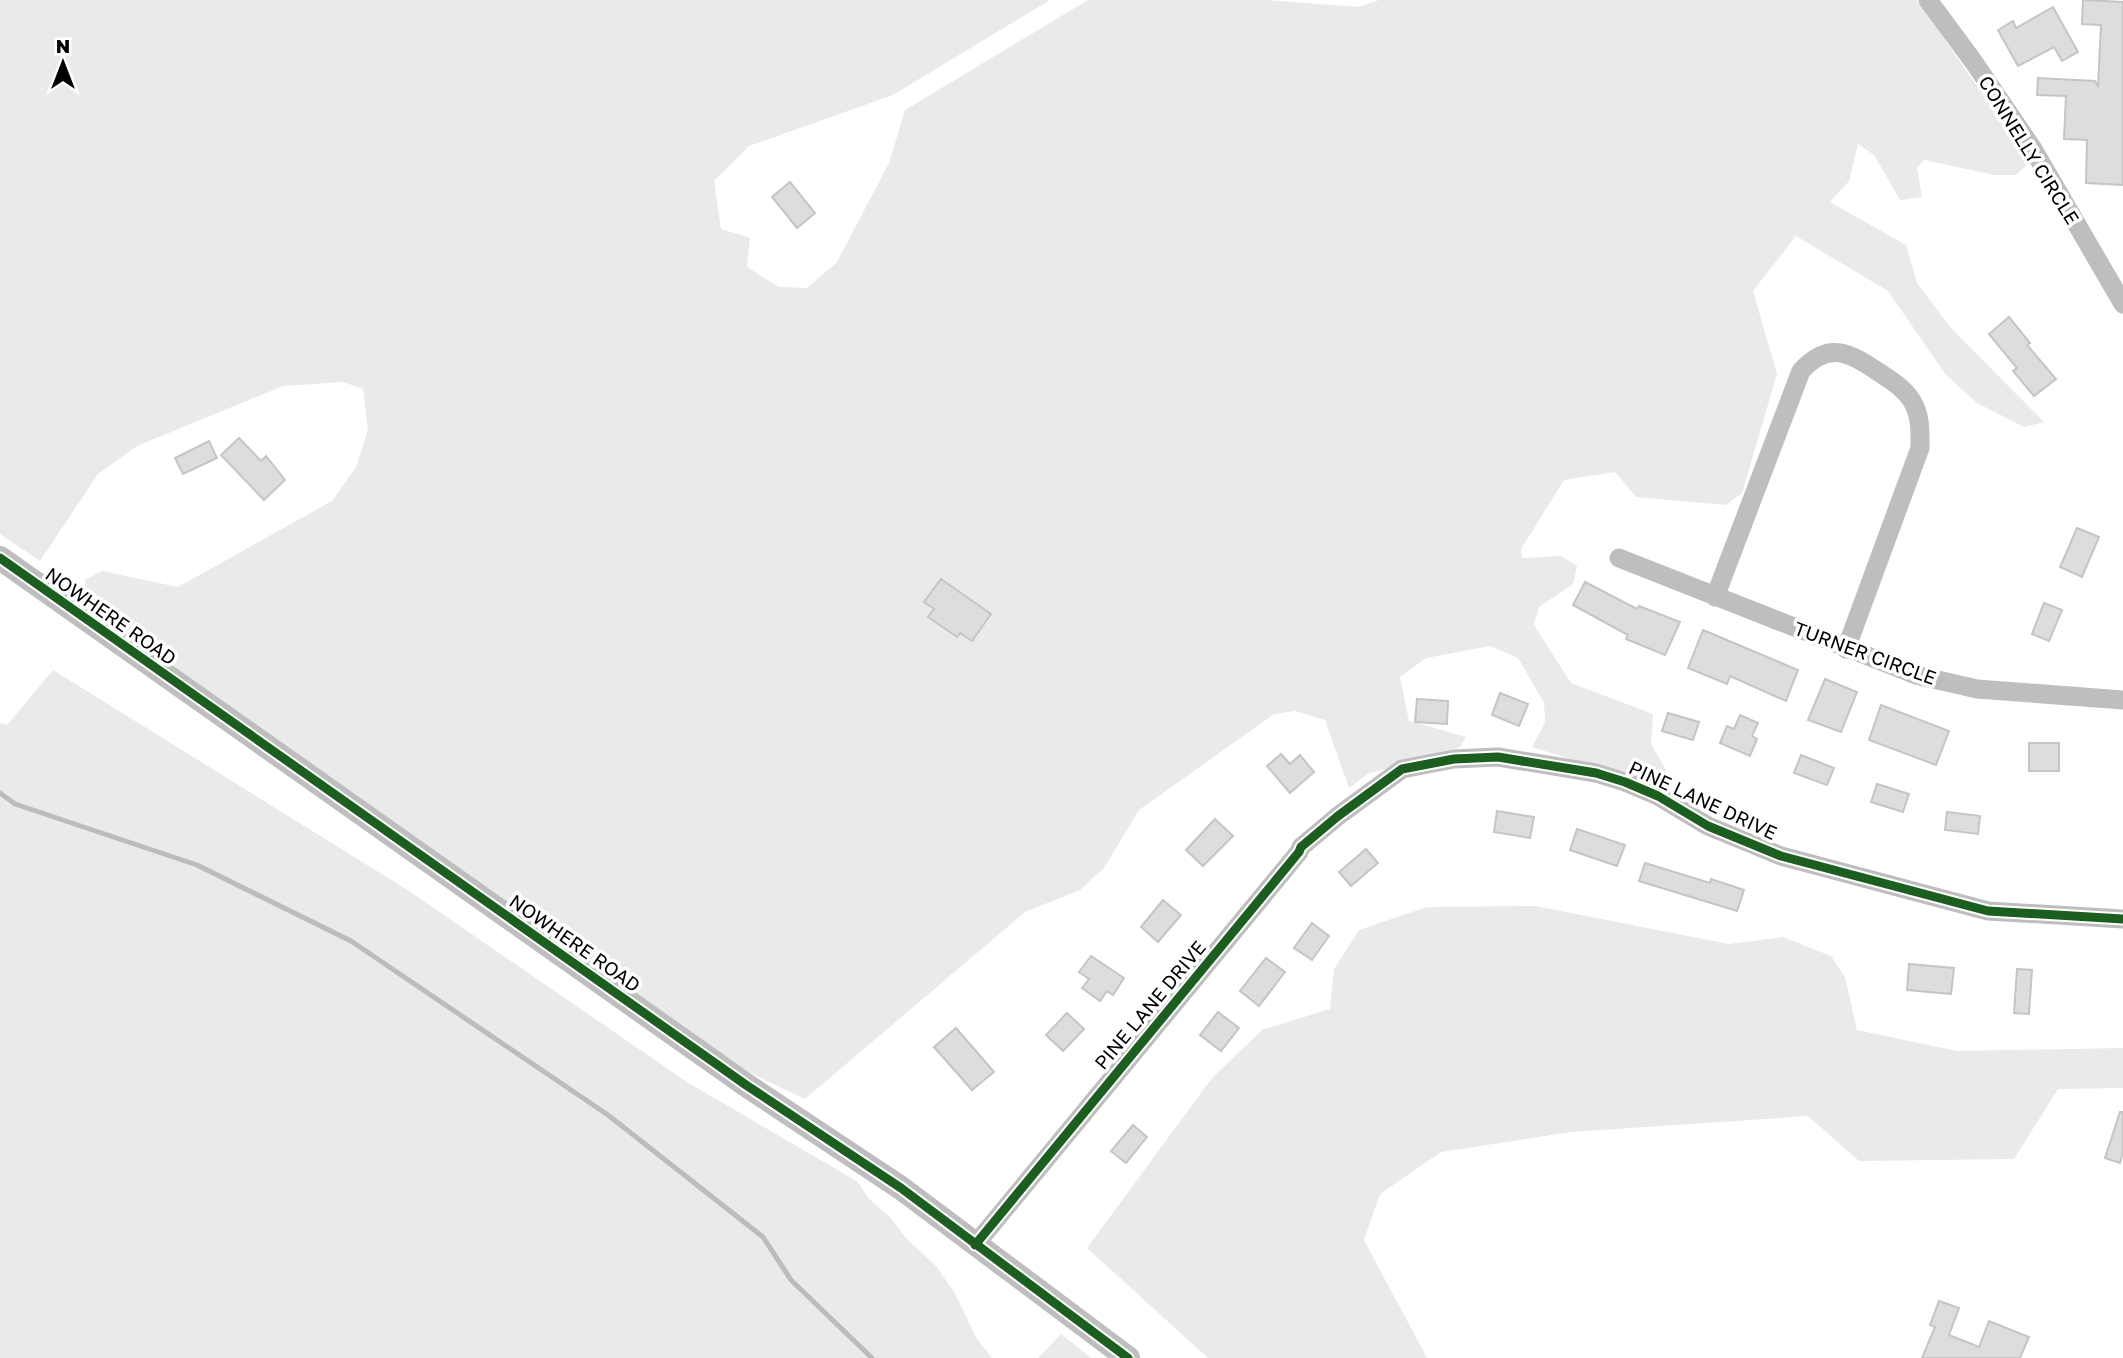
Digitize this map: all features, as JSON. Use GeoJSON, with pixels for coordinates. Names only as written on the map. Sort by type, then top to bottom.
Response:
{"type":"FeatureCollection","features":[{"type":"Feature","properties":{"kind":"street","name":"CONNELLY CIRCLE"},"geometry":{"type":"LineString","coordinates":[[1928,0],[2033,149],[2123,304]]}},
{"type":"Feature","properties":{"kind":"street"},"geometry":{"type":"LineString","coordinates":[[1715,597],[1801,371],[1813,358],[1834,351],[1856,356],[1900,386],[1912,402],[1920,422],[1920,448],[1846,649]]}},
{"type":"Feature","properties":{"kind":"street","name":"NOWHERE ROAD"},"geometry":{"type":"LineString","coordinates":[[0,558],[746,1085],[901,1188],[1128,1358]]}},
{"type":"Feature","properties":{"kind":"street","name":"TURNER CIRCLE"},"geometry":{"type":"LineString","coordinates":[[1619,558],[1916,675],[1977,689],[2123,700]]}},
{"type":"Feature","properties":{"kind":"street","name":"PINE LANE DRIVE"},"geometry":{"type":"LineString","coordinates":[[975,1245],[1301,847],[1402,769],[1454,759],[1498,757],[1596,773],[1658,796],[1708,826],[1781,856],[1988,911],[2123,919]]}},
{"type":"Feature","properties":{"kind":"shaded area"},"geometry":{"type":"Polygon","coordinates":[[[0,0],[1050,0],[893,95],[749,146],[714,181],[721,229],[750,238],[747,267],[779,287],[807,288],[837,262],[889,163],[905,110],[1088,0],[1268,0],[1359,7],[1379,0],[1917,0],[2030,162],[2016,175],[1995,175],[1924,160],[1917,168],[1922,197],[1900,200],[1874,155],[1858,144],[1849,181],[1830,202],[1906,245],[1917,283],[1951,328],[2044,422],[2024,427],[1977,403],[1946,375],[1888,291],[1796,236],[1753,291],[1777,374],[1742,493],[1726,505],[1636,497],[1615,472],[1564,480],[1521,549],[1522,558],[1561,556],[1577,566],[1573,584],[1539,607],[1534,625],[1571,683],[1653,714],[1651,744],[1670,777],[1630,778],[1532,747],[1545,722],[1544,703],[1518,658],[1490,646],[1426,658],[1400,677],[1409,721],[1466,737],[1460,747],[1368,774],[1349,788],[1325,720],[1295,711],[1274,714],[1139,810],[1104,868],[1080,890],[1025,912],[805,1099],[727,1062],[445,866],[85,600],[85,580],[102,571],[178,587],[332,501],[356,467],[368,430],[363,389],[343,382],[283,386],[137,446],[98,474],[40,561],[0,534],[0,0]]]}},
{"type":"Feature","properties":{"kind":"shaded area"},"geometry":{"type":"Polygon","coordinates":[[[53,670],[409,891],[687,1082],[858,1182],[868,1198],[891,1218],[906,1238],[936,1266],[954,1292],[977,1339],[992,1358],[0,1358],[0,723],[7,725],[53,670]]]}},
{"type":"Feature","properties":{"kind":"shaded area"},"geometry":{"type":"Polygon","coordinates":[[[1535,906],[1729,944],[1783,937],[1831,956],[1845,977],[1857,1030],[1957,1051],[2123,1048],[2123,1088],[2058,1089],[2014,1159],[1859,1161],[1808,1116],[1571,1132],[1441,1152],[1380,1194],[1364,1240],[1427,1358],[1208,1358],[1087,1248],[1212,1078],[1262,1030],[1330,1009],[1334,969],[1359,930],[1427,907],[1535,906]]]}},
{"type":"Feature","properties":{"kind":"shaded area"},"geometry":{"type":"Polygon","coordinates":[[[1061,1334],[1091,1358],[1038,1358],[1061,1334]]]}},
{"type":"Feature","properties":{"kind":"building"},"geometry":{"type":"Polygon","coordinates":[[[2083,0],[2123,2],[2123,185],[2086,183],[2087,140],[2064,139],[2066,96],[2037,95],[2038,78],[2095,81],[2098,86],[2101,25],[2082,24],[2083,0]]]}},
{"type":"Feature","properties":{"kind":"building"},"geometry":{"type":"Polygon","coordinates":[[[2053,7],[2078,52],[2062,61],[2054,47],[2018,66],[1998,30],[2013,21],[2016,28],[2053,7]]]}},
{"type":"Feature","properties":{"kind":"building"},"geometry":{"type":"Polygon","coordinates":[[[790,182],[815,213],[797,228],[772,197],[790,182]]]}},
{"type":"Feature","properties":{"kind":"building"},"geometry":{"type":"Polygon","coordinates":[[[2009,317],[2030,343],[2027,345],[2056,379],[2034,396],[2013,371],[2017,368],[1989,334],[2009,317]]]}},
{"type":"Feature","properties":{"kind":"building"},"geometry":{"type":"Polygon","coordinates":[[[239,438],[261,461],[266,456],[285,480],[264,500],[221,455],[239,438]]]}},
{"type":"Feature","properties":{"kind":"building"},"geometry":{"type":"Polygon","coordinates":[[[209,441],[217,458],[183,474],[175,458],[209,441]]]}},
{"type":"Feature","properties":{"kind":"building"},"geometry":{"type":"Polygon","coordinates":[[[2077,528],[2099,537],[2082,577],[2060,567],[2077,528]]]}},
{"type":"Feature","properties":{"kind":"building"},"geometry":{"type":"Polygon","coordinates":[[[941,579],[991,614],[972,641],[960,633],[957,637],[928,617],[934,609],[924,602],[941,579]]]}},
{"type":"Feature","properties":{"kind":"building"},"geometry":{"type":"Polygon","coordinates":[[[1585,582],[1637,609],[1639,606],[1680,622],[1665,655],[1626,639],[1628,635],[1573,605],[1585,582]]]}},
{"type":"Feature","properties":{"kind":"building"},"geometry":{"type":"Polygon","coordinates":[[[2044,603],[2062,610],[2049,641],[2032,634],[2044,603]]]}},
{"type":"Feature","properties":{"kind":"building"},"geometry":{"type":"Polygon","coordinates":[[[1703,630],[1798,670],[1786,701],[1730,676],[1727,684],[1688,668],[1703,630]]]}},
{"type":"Feature","properties":{"kind":"building"},"geometry":{"type":"Polygon","coordinates":[[[1825,679],[1857,692],[1841,732],[1808,720],[1825,679]]]}},
{"type":"Feature","properties":{"kind":"building"},"geometry":{"type":"Polygon","coordinates":[[[1500,693],[1528,704],[1519,726],[1492,715],[1500,693]]]}},
{"type":"Feature","properties":{"kind":"building"},"geometry":{"type":"Polygon","coordinates":[[[1417,699],[1448,701],[1447,724],[1415,722],[1417,699]]]}},
{"type":"Feature","properties":{"kind":"building"},"geometry":{"type":"Polygon","coordinates":[[[1881,705],[1949,731],[1936,765],[1869,740],[1881,705]]]}},
{"type":"Feature","properties":{"kind":"building"},"geometry":{"type":"Polygon","coordinates":[[[1668,713],[1699,722],[1693,740],[1662,731],[1668,713]]]}},
{"type":"Feature","properties":{"kind":"building"},"geometry":{"type":"Polygon","coordinates":[[[1740,715],[1758,723],[1752,736],[1757,739],[1750,756],[1720,743],[1727,726],[1734,729],[1740,715]]]}},
{"type":"Feature","properties":{"kind":"building"},"geometry":{"type":"Polygon","coordinates":[[[2029,743],[2059,743],[2059,771],[2029,771],[2029,743]]]}},
{"type":"Feature","properties":{"kind":"building"},"geometry":{"type":"Polygon","coordinates":[[[1281,754],[1290,764],[1300,755],[1314,772],[1290,793],[1267,766],[1281,754]]]}},
{"type":"Feature","properties":{"kind":"building"},"geometry":{"type":"Polygon","coordinates":[[[1801,755],[1834,768],[1827,785],[1794,773],[1801,755]]]}},
{"type":"Feature","properties":{"kind":"building"},"geometry":{"type":"Polygon","coordinates":[[[1877,784],[1909,794],[1903,812],[1871,802],[1877,784]]]}},
{"type":"Feature","properties":{"kind":"building"},"geometry":{"type":"Polygon","coordinates":[[[1497,811],[1534,817],[1530,838],[1494,832],[1497,811]]]}},
{"type":"Feature","properties":{"kind":"building"},"geometry":{"type":"Polygon","coordinates":[[[1947,812],[1980,816],[1978,834],[1945,830],[1947,812]]]}},
{"type":"Feature","properties":{"kind":"building"},"geometry":{"type":"Polygon","coordinates":[[[1215,819],[1233,836],[1203,866],[1186,850],[1215,819]]]}},
{"type":"Feature","properties":{"kind":"building"},"geometry":{"type":"Polygon","coordinates":[[[1577,829],[1625,845],[1617,866],[1570,850],[1577,829]]]}},
{"type":"Feature","properties":{"kind":"building"},"geometry":{"type":"Polygon","coordinates":[[[1366,849],[1378,863],[1351,886],[1339,872],[1366,849]]]}},
{"type":"Feature","properties":{"kind":"building"},"geometry":{"type":"Polygon","coordinates":[[[1645,863],[1710,883],[1711,879],[1744,890],[1737,911],[1639,881],[1645,863]]]}},
{"type":"Feature","properties":{"kind":"building"},"geometry":{"type":"Polygon","coordinates":[[[1163,900],[1181,915],[1158,942],[1141,927],[1163,900]]]}},
{"type":"Feature","properties":{"kind":"building"},"geometry":{"type":"Polygon","coordinates":[[[1312,923],[1329,936],[1312,960],[1294,948],[1312,923]]]}},
{"type":"Feature","properties":{"kind":"building"},"geometry":{"type":"Polygon","coordinates":[[[1091,956],[1124,978],[1113,995],[1107,991],[1100,1001],[1082,988],[1089,979],[1079,972],[1091,956]]]}},
{"type":"Feature","properties":{"kind":"building"},"geometry":{"type":"Polygon","coordinates":[[[1266,958],[1285,972],[1259,1006],[1240,991],[1266,958]]]}},
{"type":"Feature","properties":{"kind":"building"},"geometry":{"type":"Polygon","coordinates":[[[1909,964],[1954,968],[1951,994],[1907,990],[1909,964]]]}},
{"type":"Feature","properties":{"kind":"building"},"geometry":{"type":"Polygon","coordinates":[[[2017,969],[2032,970],[2029,1014],[2014,1013],[2017,969]]]}},
{"type":"Feature","properties":{"kind":"building"},"geometry":{"type":"Polygon","coordinates":[[[1218,1012],[1239,1028],[1221,1051],[1200,1035],[1218,1012]]]}},
{"type":"Feature","properties":{"kind":"building"},"geometry":{"type":"Polygon","coordinates":[[[1067,1013],[1084,1029],[1063,1051],[1046,1035],[1067,1013]]]}},
{"type":"Feature","properties":{"kind":"building"},"geometry":{"type":"Polygon","coordinates":[[[956,1028],[994,1072],[972,1090],[934,1047],[956,1028]]]}},
{"type":"Feature","properties":{"kind":"building"},"geometry":{"type":"Polygon","coordinates":[[[2120,1112],[2123,1112],[2123,1152],[2120,1163],[2105,1158],[2120,1112]]]}},
{"type":"Feature","properties":{"kind":"building"},"geometry":{"type":"Polygon","coordinates":[[[1133,1125],[1147,1137],[1126,1163],[1111,1151],[1133,1125]]]}},
{"type":"Feature","properties":{"kind":"building"},"geometry":{"type":"Polygon","coordinates":[[[1939,1301],[1959,1308],[1949,1335],[1979,1347],[1989,1321],[2029,1337],[2020,1358],[1922,1358],[1935,1327],[1930,1325],[1939,1301]]]}},
{"type":"Feature","properties":{"kind":"waterway"},"geometry":{"type":"LineString","coordinates":[[0,793],[15,804],[197,865],[351,941],[608,1115],[763,1237],[791,1280],[872,1358]]}},
{"type":"Feature","properties":{"kind":"cycle path"},"geometry":{"type":"LineString","coordinates":[[0,558],[746,1085],[901,1188],[1128,1358]]}},
{"type":"Feature","properties":{"kind":"cycle path"},"geometry":{"type":"LineString","coordinates":[[975,1245],[1301,847],[1402,769],[1454,759],[1498,757],[1596,773],[1658,796],[1708,826],[1781,856],[1988,911],[2123,919]]}}]}
